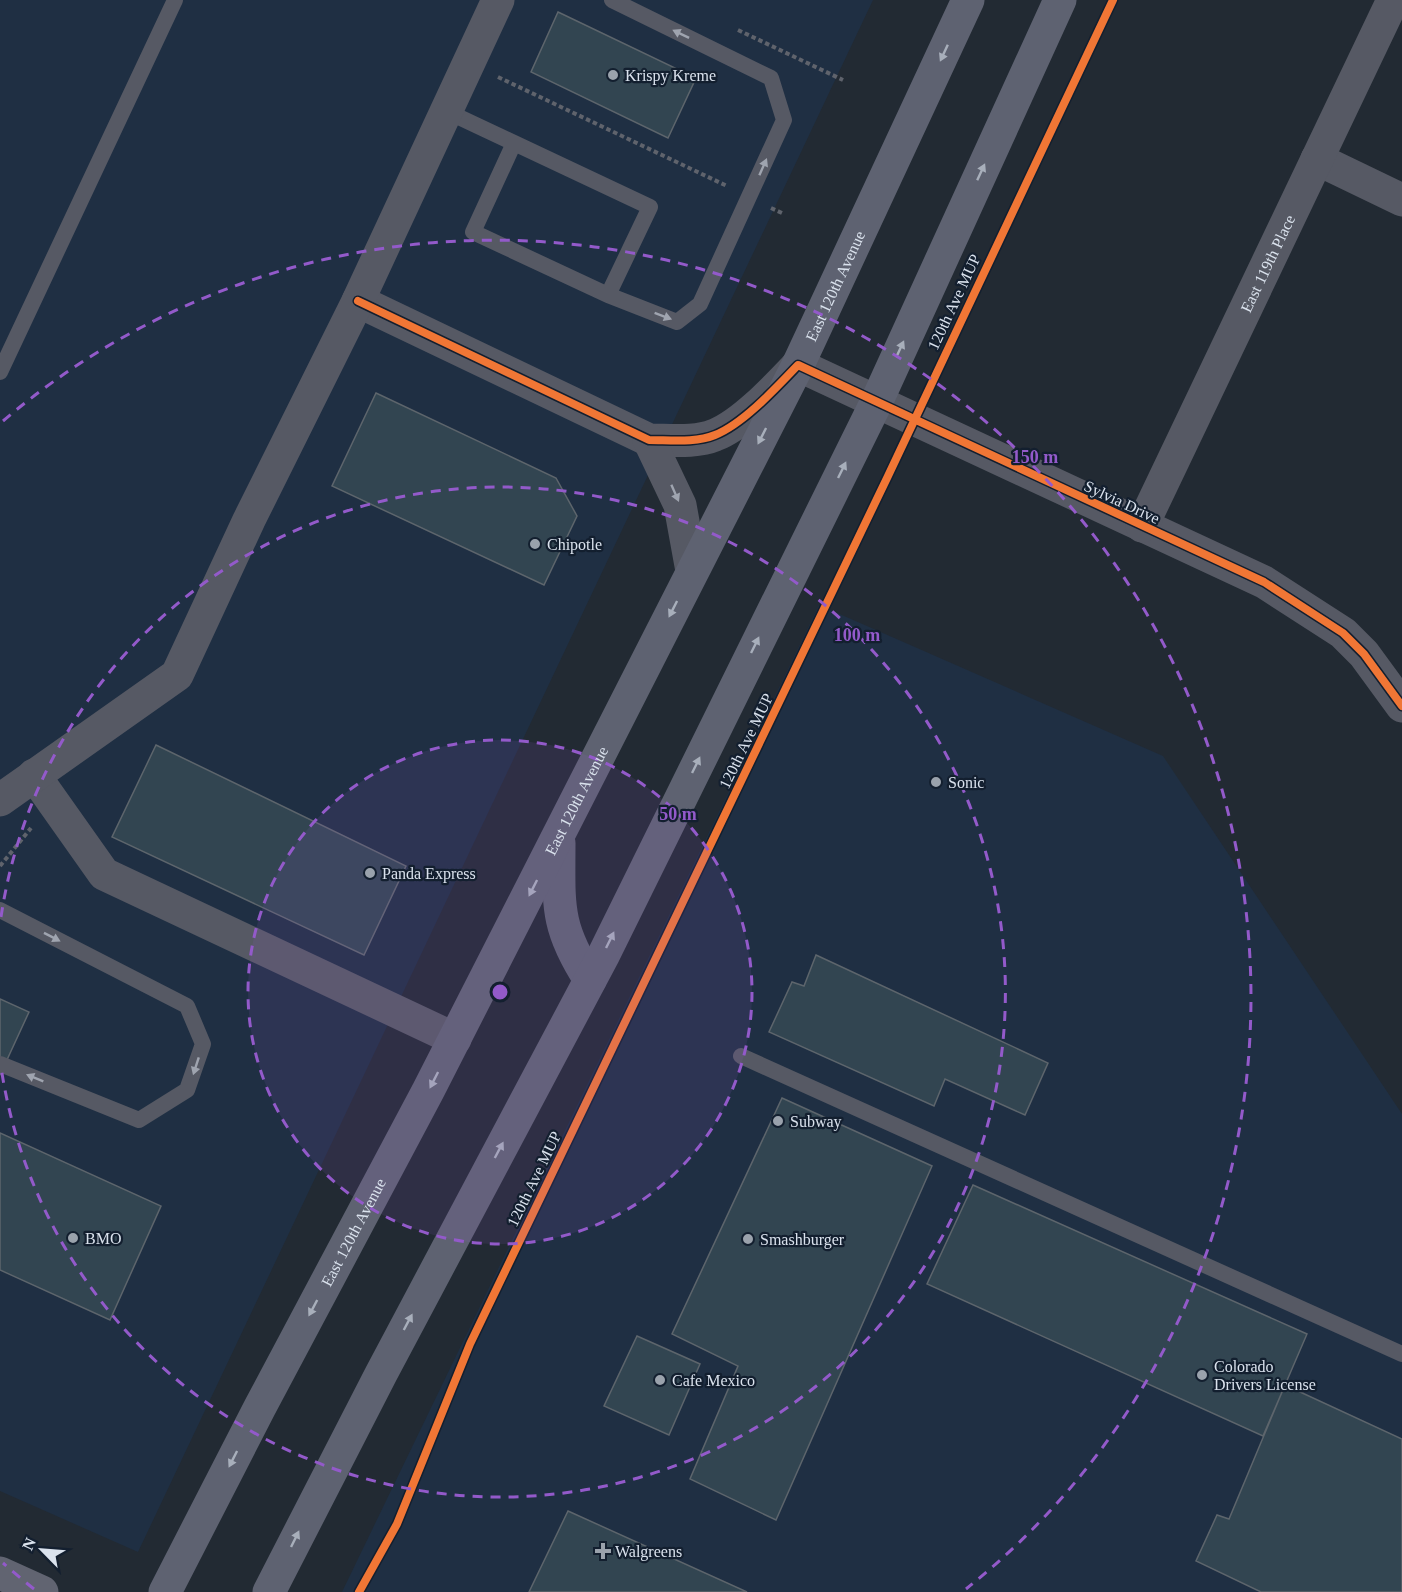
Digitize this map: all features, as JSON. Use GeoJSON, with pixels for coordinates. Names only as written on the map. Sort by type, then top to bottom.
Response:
{"type":"FeatureCollection","features":[{"type":"Feature","properties":{"kind":"main road","name":"East 120th Avenue"},"geometry":{"type":"LineString","coordinates":[[165,1592],[455,1039],[798,365],[968,0]]}},
{"type":"Feature","properties":{"kind":"main road"},"geometry":{"type":"LineString","coordinates":[[269,1592],[370,1394],[590,980],[876,402],[1060,0]]}},
{"type":"Feature","properties":{"kind":"main road"},"geometry":{"type":"LineString","coordinates":[[559,836],[559,910],[565,936],[590,980]]}},
{"type":"Feature","properties":{"kind":"main road"},"geometry":{"type":"LineString","coordinates":[[0,1573],[42,1592]]}},
{"type":"Feature","properties":{"kind":"street"},"geometry":{"type":"LineString","coordinates":[[0,800],[177,675],[249,520],[358,302],[498,0]]}},
{"type":"Feature","properties":{"kind":"street","name":"East 119th Place"},"geometry":{"type":"LineString","coordinates":[[1142,526],[1393,0]]}},
{"type":"Feature","properties":{"kind":"street"},"geometry":{"type":"LineString","coordinates":[[1317,159],[1402,200]]}},
{"type":"Feature","properties":{"kind":"street"},"geometry":{"type":"LineString","coordinates":[[358,302],[650,440],[697,439],[716,435],[761,403],[798,365]]}},
{"type":"Feature","properties":{"kind":"street","name":"Sylvia Drive"},"geometry":{"type":"LineString","coordinates":[[798,365],[1264,582],[1343,633],[1364,654],[1402,706]]}},
{"type":"Feature","properties":{"kind":"street"},"geometry":{"type":"LineString","coordinates":[[650,440],[680,506],[692,572]]}},
{"type":"Feature","properties":{"kind":"street"},"geometry":{"type":"LineString","coordinates":[[34,775],[104,874],[455,1039]]}},
{"type":"Feature","properties":{"kind":"lane"},"geometry":{"type":"LineString","coordinates":[[0,372],[176,0]]}},
{"type":"Feature","properties":{"kind":"lane"},"geometry":{"type":"LineString","coordinates":[[513,143],[473,232],[608,295],[677,322],[700,304],[784,120],[771,78],[612,0]]}},
{"type":"Feature","properties":{"kind":"lane"},"geometry":{"type":"LineString","coordinates":[[446,111],[650,207],[608,295]]}},
{"type":"Feature","properties":{"kind":"lane"},"geometry":{"type":"LineString","coordinates":[[0,910],[187,1006],[203,1044],[187,1090],[139,1120],[0,1064]]}},
{"type":"Feature","properties":{"kind":"lane"},"geometry":{"type":"LineString","coordinates":[[741,1056],[1402,1354]]}},
{"type":"Feature","properties":{"kind":"path"},"geometry":{"type":"LineString","coordinates":[[737,30],[843,80]]}},
{"type":"Feature","properties":{"kind":"path"},"geometry":{"type":"LineString","coordinates":[[494,75],[782,213]]}},
{"type":"Feature","properties":{"kind":"path"},"geometry":{"type":"LineString","coordinates":[[0,866],[30,829],[56,806]]}},
{"type":"Feature","properties":{"kind":"shaded area"},"geometry":{"type":"Polygon","coordinates":[[[0,0],[873,0],[138,1552],[0,1491],[0,0]]]}},
{"type":"Feature","properties":{"kind":"shaded area"},"geometry":{"type":"Polygon","coordinates":[[[819,605],[1163,756],[1402,1114],[1402,1592],[342,1592],[819,605]]]}},
{"type":"Feature","properties":{"kind":"building","name":"Krispy Kreme"},"geometry":{"type":"Polygon","coordinates":[[[558,12],[696,78],[668,138],[531,72],[558,12]]]}},
{"type":"Feature","properties":{"kind":"building"},"geometry":{"type":"Polygon","coordinates":[[[376,393],[556,478],[577,516],[544,585],[332,486],[376,393]]]}},
{"type":"Feature","properties":{"kind":"building"},"geometry":{"type":"Polygon","coordinates":[[[156,745],[406,866],[364,955],[112,837],[156,745]]]}},
{"type":"Feature","properties":{"kind":"building"},"geometry":{"type":"Polygon","coordinates":[[[816,955],[1048,1063],[1025,1115],[945,1079],[934,1106],[769,1032],[792,982],[804,986],[816,955]]]}},
{"type":"Feature","properties":{"kind":"building"},"geometry":{"type":"Polygon","coordinates":[[[0,999],[29,1012],[0,1075],[0,999]]]}},
{"type":"Feature","properties":{"kind":"building"},"geometry":{"type":"Polygon","coordinates":[[[782,1098],[932,1166],[776,1520],[690,1479],[738,1366],[672,1334],[782,1098]]]}},
{"type":"Feature","properties":{"kind":"building","name":"BMO"},"geometry":{"type":"Polygon","coordinates":[[[0,1133],[161,1206],[110,1320],[0,1270],[0,1133]]]}},
{"type":"Feature","properties":{"kind":"building"},"geometry":{"type":"Polygon","coordinates":[[[973,1185],[1307,1334],[1263,1436],[927,1284],[973,1185]]]}},
{"type":"Feature","properties":{"kind":"building"},"geometry":{"type":"Polygon","coordinates":[[[637,1336],[700,1364],[669,1435],[604,1406],[637,1336]]]}},
{"type":"Feature","properties":{"kind":"building"},"geometry":{"type":"Polygon","coordinates":[[[1285,1385],[1402,1439],[1402,1592],[1261,1592],[1196,1561],[1217,1515],[1229,1519],[1285,1385]]]}},
{"type":"Feature","properties":{"kind":"building","name":"Walgreens"},"geometry":{"type":"Polygon","coordinates":[[[568,1511],[747,1592],[529,1592],[568,1511]]]}},
{"type":"Feature","properties":{"kind":"cycle path","name":"120th Ave MUP"},"geometry":{"type":"LineString","coordinates":[[359,1592],[397,1524],[470,1344],[888,476],[1113,0]]}},
{"type":"Feature","properties":{"kind":"cycle path"},"geometry":{"type":"LineString","coordinates":[[358,301],[649,440],[708,438],[726,430],[759,404],[798,365],[1264,582],[1343,633],[1364,654],[1402,706]]}},
{"type":"Feature","properties":{"kind":"place","name":"Krispy Kreme"},"geometry":{"type":"Point","coordinates":[613,75]}},
{"type":"Feature","properties":{"kind":"place","name":"Chipotle"},"geometry":{"type":"Point","coordinates":[535,544]}},
{"type":"Feature","properties":{"kind":"place","name":"Sonic"},"geometry":{"type":"Point","coordinates":[936,782]}},
{"type":"Feature","properties":{"kind":"place","name":"Panda Express"},"geometry":{"type":"Point","coordinates":[370,873]}},
{"type":"Feature","properties":{"kind":"place","name":"Subway"},"geometry":{"type":"Point","coordinates":[778,1121]}},
{"type":"Feature","properties":{"kind":"place","name":"BMO"},"geometry":{"type":"Point","coordinates":[73,1238]}},
{"type":"Feature","properties":{"kind":"place","name":"Smashburger"},"geometry":{"type":"Point","coordinates":[748,1239]}},
{"type":"Feature","properties":{"kind":"place","name":"Colorado Drivers License"},"geometry":{"type":"Point","coordinates":[1202,1375]}},
{"type":"Feature","properties":{"kind":"place","name":"Cafe Mexico"},"geometry":{"type":"Point","coordinates":[660,1380]}},
{"type":"Feature","properties":{"kind":"place","name":"Walgreens"},"geometry":{"type":"Point","coordinates":[603,1551]}}]}
